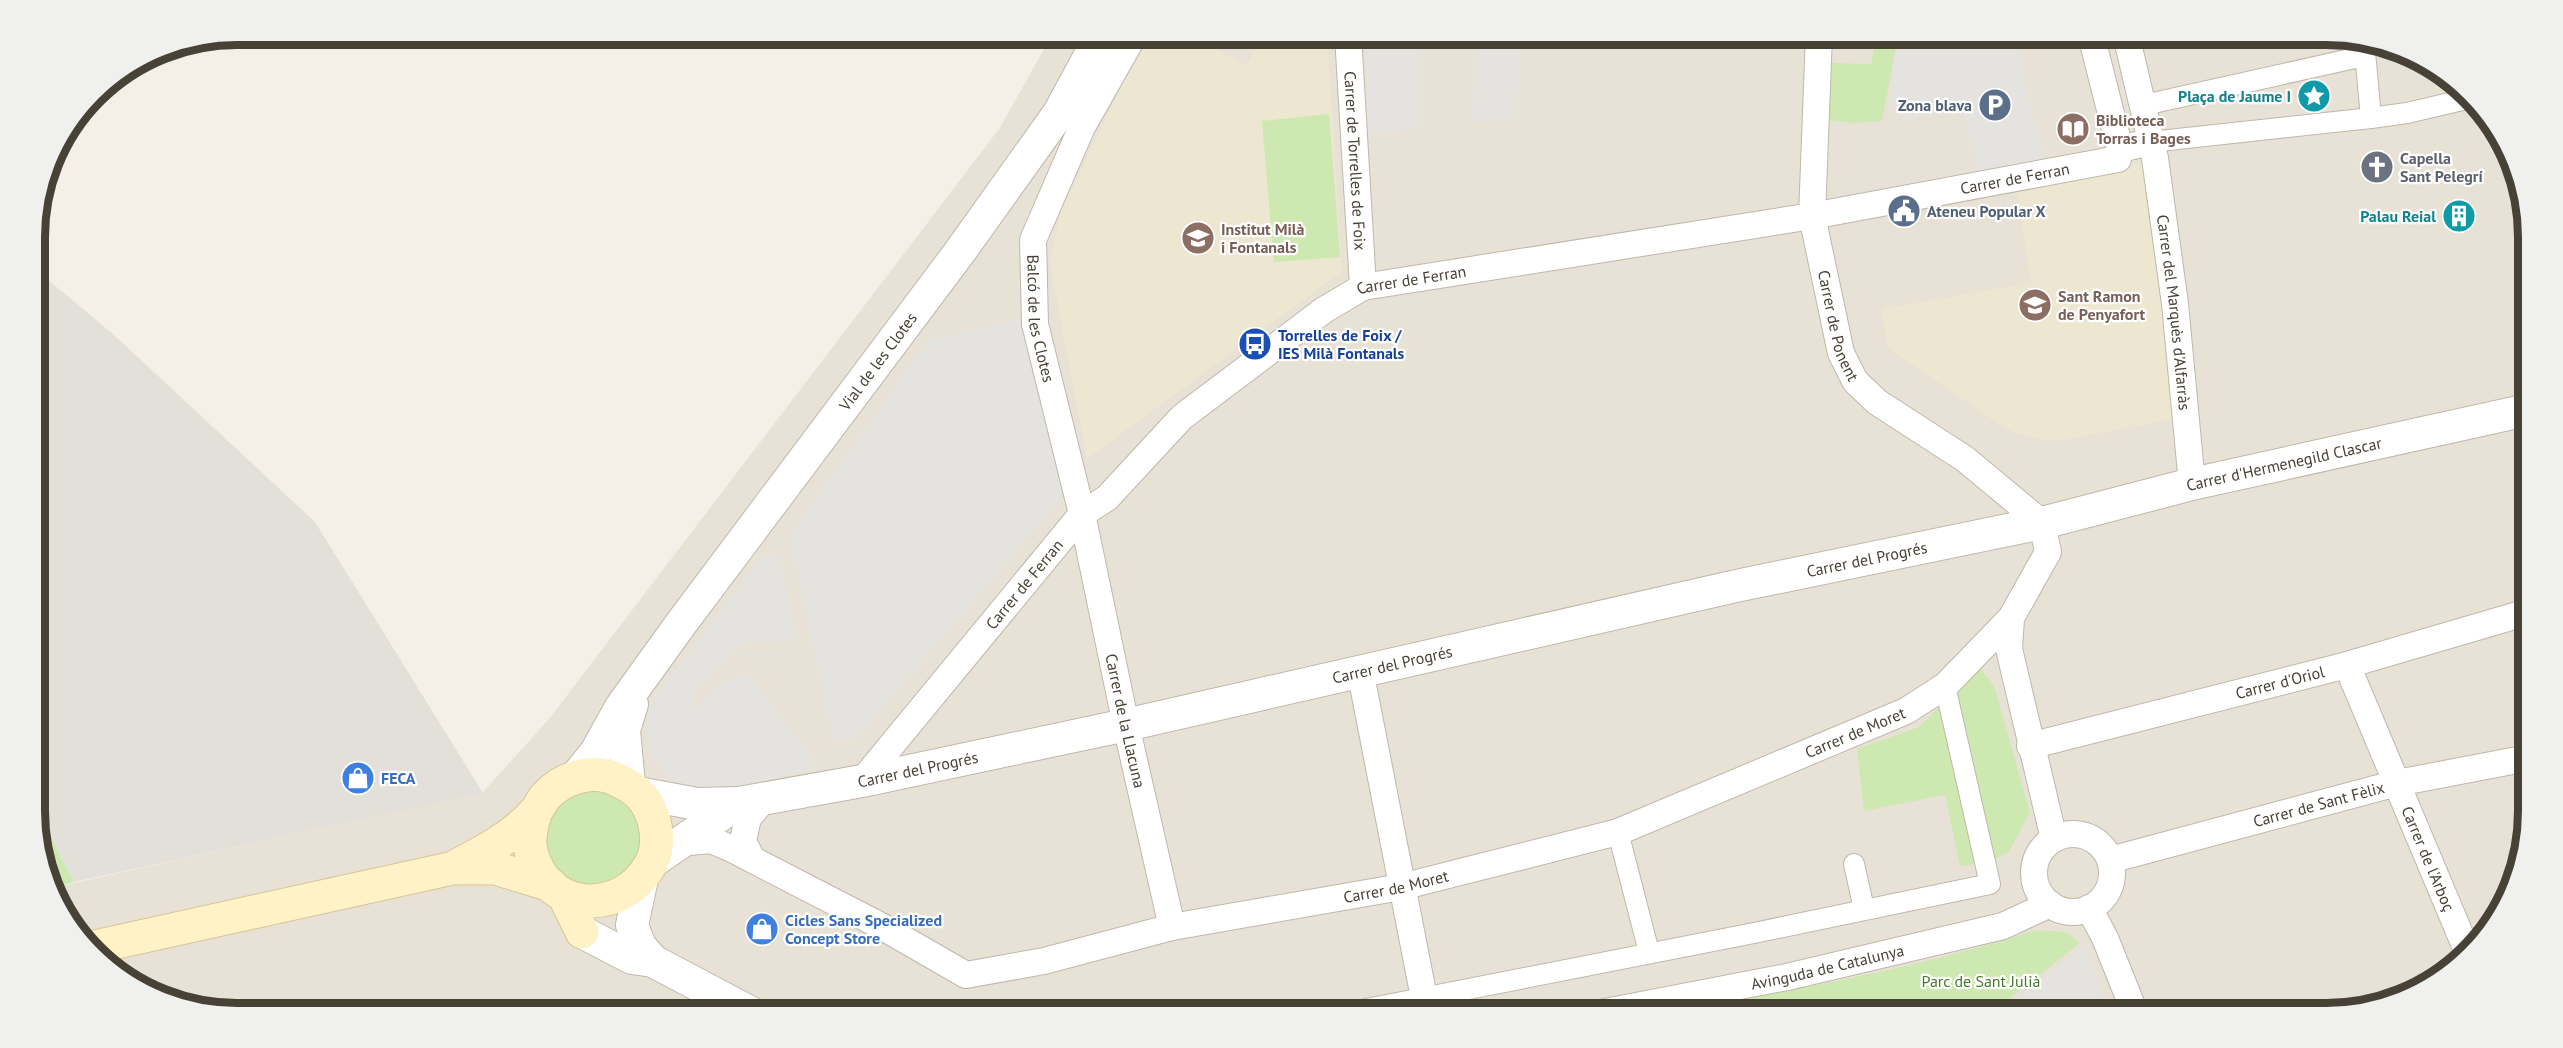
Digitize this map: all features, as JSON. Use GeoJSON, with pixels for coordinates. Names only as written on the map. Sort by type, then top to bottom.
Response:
{"type":"FeatureCollection","features":[{"type":"Feature","properties":{"kind":"main road"},"geometry":{"type":"LineString","coordinates":[[101,946],[453,868],[495,868],[589,901],[614,898],[629,891],[647,870],[657,844],[656,825],[650,808],[634,789],[613,777],[595,775],[576,777],[560,784],[546,796],[536,811],[506,838],[453,868]]}},
{"type":"Feature","properties":{"kind":"main road"},"geometry":{"type":"LineString","coordinates":[[536,811],[530,830],[531,850],[538,870],[557,890],[582,932]]}},
{"type":"Feature","properties":{"kind":"street","name":"Vial de les Clotes"},"geometry":{"type":"LineString","coordinates":[[576,777],[596,752],[621,706],[979,225],[1059,113],[1095,45]]}},
{"type":"Feature","properties":{"kind":"street","name":"Balcó de les Clotes"},"geometry":{"type":"LineString","coordinates":[[1082,514],[1035,324],[1033,240],[1082,127],[1128,45]]}},
{"type":"Feature","properties":{"kind":"street","name":"Carrer de Torrelles de Foix"},"geometry":{"type":"LineString","coordinates":[[1349,45],[1363,286]]}},
{"type":"Feature","properties":{"kind":"street","name":"Carrer de Ponent"},"geometry":{"type":"LineString","coordinates":[[1819,45],[1812,216],[1841,353],[1854,381],[1877,402],[1965,459],[2042,523]]}},
{"type":"Feature","properties":{"kind":"street"},"geometry":{"type":"LineString","coordinates":[[2094,45],[2121,149]]}},
{"type":"Feature","properties":{"kind":"street","name":"Carrer del Marquès d'Alfarràs"},"geometry":{"type":"LineString","coordinates":[[2129,45],[2155,158],[2175,304],[2192,484]]}},
{"type":"Feature","properties":{"kind":"street"},"geometry":{"type":"LineString","coordinates":[[2144,105],[2362,49]]}},
{"type":"Feature","properties":{"kind":"street"},"geometry":{"type":"LineString","coordinates":[[2364,49],[2371,118]]}},
{"type":"Feature","properties":{"kind":"street"},"geometry":{"type":"LineString","coordinates":[[2150,142],[2371,118],[2407,113],[2461,100]]}},
{"type":"Feature","properties":{"kind":"street","name":"Carrer de Ferran"},"geometry":{"type":"LineString","coordinates":[[862,781],[1082,514],[1107,498],[1182,417],[1324,310],[1363,286],[1812,216],[2118,159],[2121,149],[2150,142]]}},
{"type":"Feature","properties":{"kind":"street","name":"Carrer d'Hermenegild Clascar"},"geometry":{"type":"LineString","coordinates":[[2042,523],[2192,484],[2518,412]]}},
{"type":"Feature","properties":{"kind":"street","name":"Carrer de la Llacuna"},"geometry":{"type":"LineString","coordinates":[[1082,514],[1126,725],[1172,927]]}},
{"type":"Feature","properties":{"kind":"street"},"geometry":{"type":"LineString","coordinates":[[2042,523],[2048,552],[2011,618],[2008,649],[2054,839]]}},
{"type":"Feature","properties":{"kind":"street","name":"Carrer del Progrés"},"geometry":{"type":"LineString","coordinates":[[634,789],[697,804],[752,800],[862,781],[1126,725],[1736,586],[2042,523]]}},
{"type":"Feature","properties":{"kind":"street","name":"Carrer d'Oriol"},"geometry":{"type":"LineString","coordinates":[[2030,746],[2347,665],[2518,615]]}},
{"type":"Feature","properties":{"kind":"street","name":"Carrer de Moret"},"geometry":{"type":"LineString","coordinates":[[679,843],[711,840],[880,926],[966,975],[1044,961],[1172,927],[1401,887],[1618,832],[1906,711],[1945,686],[2011,618]]}},
{"type":"Feature","properties":{"kind":"street","name":"Carrer de l'Arboç"},"geometry":{"type":"LineString","coordinates":[[2347,665],[2464,944]]}},
{"type":"Feature","properties":{"kind":"street"},"geometry":{"type":"LineString","coordinates":[[1360,670],[1426,1003]]}},
{"type":"Feature","properties":{"kind":"street","name":"Vial de les Clotes"},"geometry":{"type":"LineString","coordinates":[[634,789],[624,730],[642,679]]}},
{"type":"Feature","properties":{"kind":"street"},"geometry":{"type":"LineString","coordinates":[[1434,1003],[1649,952],[1754,933],[1990,884],[1945,686]]}},
{"type":"Feature","properties":{"kind":"street","name":"Carrer de Sant Fèlix"},"geometry":{"type":"LineString","coordinates":[[2110,860],[2397,783],[2518,760]]}},
{"type":"Feature","properties":{"kind":"street"},"geometry":{"type":"LineString","coordinates":[[752,800],[743,842],[752,859]]}},
{"type":"Feature","properties":{"kind":"street","name":"Carrer del Progrés"},"geometry":{"type":"LineString","coordinates":[[647,870],[679,843],[752,800]]}},
{"type":"Feature","properties":{"kind":"street"},"geometry":{"type":"LineString","coordinates":[[1618,832],[1649,952]]}},
{"type":"Feature","properties":{"kind":"street"},"geometry":{"type":"LineString","coordinates":[[2067,835],[2080,835],[2093,839],[2103,848],[2110,860],[2111,883],[2099,902],[2089,908],[2069,911],[2050,904],[2038,891],[2034,873],[2038,856],[2054,839],[2067,835]]}},
{"type":"Feature","properties":{"kind":"street"},"geometry":{"type":"LineString","coordinates":[[1854,864],[1864,909]]}},
{"type":"Feature","properties":{"kind":"street"},"geometry":{"type":"LineString","coordinates":[[647,870],[632,925],[640,946],[653,961]]}},
{"type":"Feature","properties":{"kind":"street","name":"Avinguda de Catalunya"},"geometry":{"type":"LineString","coordinates":[[1652,1003],[1787,977],[2003,926],[2050,904]]}},
{"type":"Feature","properties":{"kind":"street"},"geometry":{"type":"LineString","coordinates":[[2089,908],[2105,938],[2131,1003]]}},
{"type":"Feature","properties":{"kind":"street"},"geometry":{"type":"LineString","coordinates":[[582,932],[632,958],[653,961],[732,1003]]}},
{"type":"Feature","properties":{"kind":"shaded area"},"geometry":{"type":"Polygon","coordinates":[[[1046,45],[2339,45],[2388,55],[2422,71],[2462,101],[2492,141],[2503,163],[2516,212],[2518,237],[2518,824],[2508,873],[2498,896],[2486,918],[2462,947],[2433,971],[2388,993],[2339,1003],[237,1003],[199,999],[175,993],[152,983],[130,971],[93,938],[77,918],[61,886],[483,792],[549,719],[999,129],[1046,45]]]}},
{"type":"Feature","properties":{"kind":"shaded area","name":"Institut Milà i Fontanals"},"geometry":{"type":"Polygon","coordinates":[[[1142,45],[1208,45],[1247,65],[1258,45],[1328,45],[1342,271],[1087,459],[1050,262],[1060,213],[1142,45]]]}},
{"type":"Feature","properties":{"kind":"shaded area"},"geometry":{"type":"Polygon","coordinates":[[[1366,45],[1421,45],[1421,128],[1367,134],[1366,45]]]}},
{"type":"Feature","properties":{"kind":"shaded area"},"geometry":{"type":"Polygon","coordinates":[[[1475,45],[1521,45],[1517,119],[1472,122],[1475,45]]]}},
{"type":"Feature","properties":{"kind":"shaded area","name":"Zona blava"},"geometry":{"type":"Polygon","coordinates":[[[1898,45],[2019,45],[2030,107],[2049,166],[1980,178],[1960,101],[1902,123],[1902,112],[1888,111],[1898,45]]]}},
{"type":"Feature","properties":{"kind":"shaded area","name":"Sant Ramon de Penyafort"},"geometry":{"type":"Polygon","coordinates":[[[2149,162],[2179,418],[2068,439],[2043,440],[2016,433],[2002,426],[1888,348],[1881,309],[2031,283],[2016,187],[2149,162]]]}},
{"type":"Feature","properties":{"kind":"shaded area"},"geometry":{"type":"Polygon","coordinates":[[[45,277],[114,335],[315,522],[483,793],[74,882],[46,829],[45,811],[45,277]]]}},
{"type":"Feature","properties":{"kind":"shaded area"},"geometry":{"type":"Polygon","coordinates":[[[1022,319],[1065,494],[856,738],[834,741],[790,536],[929,340],[1022,319]]]}},
{"type":"Feature","properties":{"kind":"shaded area"},"geometry":{"type":"Polygon","coordinates":[[[778,555],[798,640],[742,643],[693,692],[693,709],[720,686],[747,673],[814,759],[811,770],[740,787],[681,789],[649,751],[647,707],[763,557],[778,555]]]}},
{"type":"Feature","properties":{"kind":"shaded area"},"geometry":{"type":"Polygon","coordinates":[[[2085,945],[2104,1003],[2013,1003],[2085,945]]]}},
{"type":"Feature","properties":{"kind":"green space"},"geometry":{"type":"Polygon","coordinates":[[[1875,45],[1896,45],[1882,121],[1853,123],[1827,120],[1831,63],[1871,64],[1875,45]]]}},
{"type":"Feature","properties":{"kind":"green space"},"geometry":{"type":"Polygon","coordinates":[[[1329,114],[1340,257],[1274,262],[1262,121],[1329,114]]]}},
{"type":"Feature","properties":{"kind":"green space"},"geometry":{"type":"Polygon","coordinates":[[[1979,666],[1994,686],[2030,812],[2009,852],[1985,863],[1960,866],[1945,795],[1864,811],[1857,749],[1919,727],[1979,666]]]}},
{"type":"Feature","properties":{"kind":"green space"},"geometry":{"type":"Polygon","coordinates":[[[600,786],[631,801],[645,832],[637,865],[609,886],[576,884],[562,877],[551,864],[545,850],[547,818],[568,793],[600,786]]]}},
{"type":"Feature","properties":{"kind":"green space"},"geometry":{"type":"Polygon","coordinates":[[[46,829],[74,882],[61,886],[49,849],[46,829]]]}},
{"type":"Feature","properties":{"kind":"green space","name":"Parc de Sant Julià"},"geometry":{"type":"Polygon","coordinates":[[[2036,930],[2065,932],[2080,943],[2004,1003],[1720,1003],[1899,967],[2036,930]]]}},
{"type":"Feature","properties":{"kind":"place","name":"Plaça de Jaume I"},"geometry":{"type":"Point","coordinates":[2314,96]}},
{"type":"Feature","properties":{"kind":"place","name":"Zona blava"},"geometry":{"type":"Point","coordinates":[1995,105]}},
{"type":"Feature","properties":{"kind":"place","name":"Biblioteca Torras i Bages"},"geometry":{"type":"Point","coordinates":[2073,129]}},
{"type":"Feature","properties":{"kind":"place","name":"Capella Sant Pelegrí"},"geometry":{"type":"Point","coordinates":[2377,167]}},
{"type":"Feature","properties":{"kind":"place","name":"Ateneu Popular X"},"geometry":{"type":"Point","coordinates":[1904,211]}},
{"type":"Feature","properties":{"kind":"place","name":"Palau Reial"},"geometry":{"type":"Point","coordinates":[2459,216]}},
{"type":"Feature","properties":{"kind":"place","name":"Institut Milà i Fontanals"},"geometry":{"type":"Point","coordinates":[1198,238]}},
{"type":"Feature","properties":{"kind":"place","name":"Sant Ramon de Penyafort"},"geometry":{"type":"Point","coordinates":[2035,305]}},
{"type":"Feature","properties":{"kind":"place","name":"Torrelles de Foix / IES Milà Fontanals"},"geometry":{"type":"Point","coordinates":[1255,344]}},
{"type":"Feature","properties":{"kind":"place","name":"FECA"},"geometry":{"type":"Point","coordinates":[358,778]}},
{"type":"Feature","properties":{"kind":"place","name":"Cicles Sans Specialized Concept Store"},"geometry":{"type":"Point","coordinates":[762,929]}}]}
